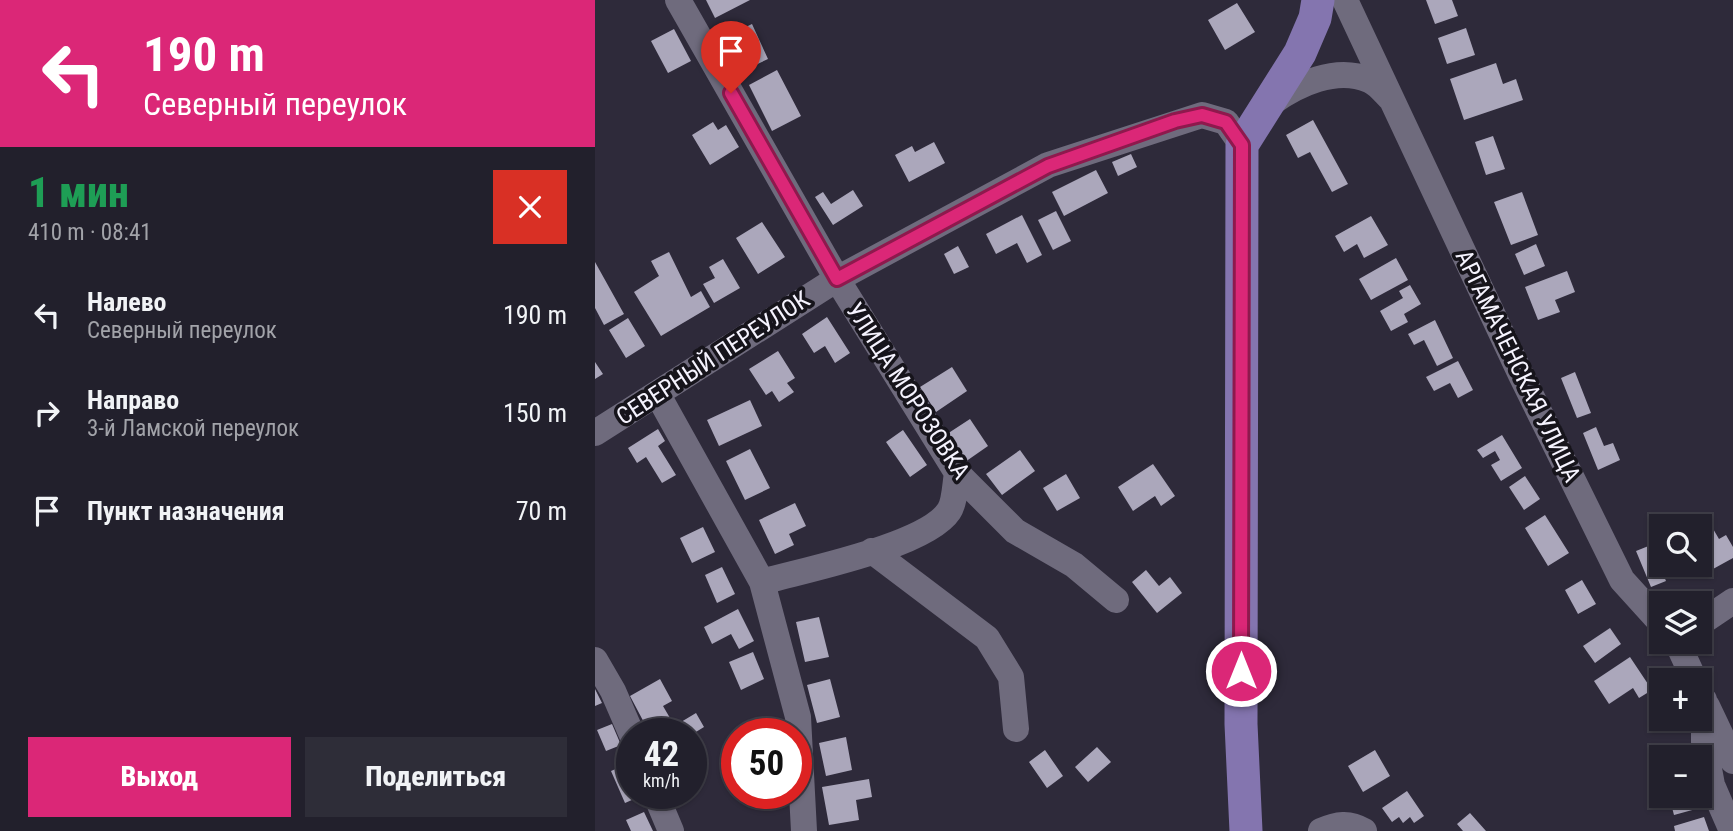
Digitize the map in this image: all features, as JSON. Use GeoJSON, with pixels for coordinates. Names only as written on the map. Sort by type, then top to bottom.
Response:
{"type":"FeatureCollection","features":[{"type":"Feature","properties":{"kind":"main road"},"geometry":{"type":"LineString","coordinates":[[1246,831],[1241,724],[1242,145],[1300,53],[1316,9]]}},
{"type":"Feature","properties":{"kind":"street","name":"УЛИЦА МОРОЗОВКА"},"geometry":{"type":"LineString","coordinates":[[678,0],[837,279],[957,473],[1015,531],[1074,565],[1116,600]]}},
{"type":"Feature","properties":{"kind":"street","name":"АРГАМАЧЕНСКАЯ УЛИЦА"},"geometry":{"type":"LineString","coordinates":[[1345,0],[1622,580],[1649,610]]}},
{"type":"Feature","properties":{"kind":"street"},"geometry":{"type":"LineString","coordinates":[[1267,105],[1295,86],[1336,75],[1370,80],[1391,99]]}},
{"type":"Feature","properties":{"kind":"street","name":"СЕВЕРНЫЙ ПЕРЕУЛОК"},"geometry":{"type":"LineString","coordinates":[[595,433],[658,396],[837,279],[1048,166],[1175,121],[1202,115],[1226,122],[1242,145]]}},
{"type":"Feature","properties":{"kind":"street"},"geometry":{"type":"LineString","coordinates":[[658,396],[762,582],[798,717],[804,831]]}},
{"type":"Feature","properties":{"kind":"street"},"geometry":{"type":"LineString","coordinates":[[762,582],[871,551],[927,531],[950,510],[957,473]]}},
{"type":"Feature","properties":{"kind":"street"},"geometry":{"type":"LineString","coordinates":[[871,551],[987,638],[1011,677],[1016,729]]}},
{"type":"Feature","properties":{"kind":"street"},"geometry":{"type":"LineString","coordinates":[[1712,615],[1733,601]]}},
{"type":"Feature","properties":{"kind":"street"},"geometry":{"type":"LineString","coordinates":[[595,660],[614,691],[625,718]]}},
{"type":"Feature","properties":{"kind":"street"},"geometry":{"type":"LineString","coordinates":[[1712,716],[1733,761]]}},
{"type":"Feature","properties":{"kind":"street"},"geometry":{"type":"LineString","coordinates":[[1703,731],[1712,785],[1733,831]]}},
{"type":"Feature","properties":{"kind":"street"},"geometry":{"type":"LineString","coordinates":[[662,809],[671,831]]}},
{"type":"Feature","properties":{"kind":"street"},"geometry":{"type":"LineString","coordinates":[[1321,831],[1338,825],[1354,825],[1364,831]]}},
{"type":"Feature","properties":{"kind":"building"},"geometry":{"type":"Polygon","coordinates":[[[706,0],[750,0],[715,18],[706,0]]]}},
{"type":"Feature","properties":{"kind":"building"},"geometry":{"type":"Polygon","coordinates":[[[1426,0],[1452,0],[1458,16],[1435,24],[1426,0]]]}},
{"type":"Feature","properties":{"kind":"building"},"geometry":{"type":"Polygon","coordinates":[[[1237,3],[1255,32],[1225,50],[1208,20],[1237,3]]]}},
{"type":"Feature","properties":{"kind":"building"},"geometry":{"type":"Polygon","coordinates":[[[752,24],[768,59],[749,68],[741,53],[732,57],[723,38],[752,24]]]}},
{"type":"Feature","properties":{"kind":"building"},"geometry":{"type":"Polygon","coordinates":[[[1466,28],[1475,55],[1447,64],[1438,38],[1466,28]]]}},
{"type":"Feature","properties":{"kind":"building"},"geometry":{"type":"Polygon","coordinates":[[[674,29],[691,61],[668,73],[651,41],[674,29]]]}},
{"type":"Feature","properties":{"kind":"building"},"geometry":{"type":"Polygon","coordinates":[[[1496,63],[1503,84],[1516,79],[1523,100],[1464,120],[1450,79],[1496,63]]]}},
{"type":"Feature","properties":{"kind":"building"},"geometry":{"type":"Polygon","coordinates":[[[777,70],[801,116],[772,131],[749,85],[777,70]]]}},
{"type":"Feature","properties":{"kind":"building"},"geometry":{"type":"Polygon","coordinates":[[[1313,120],[1348,184],[1332,192],[1310,152],[1298,158],[1286,135],[1313,120]]]}},
{"type":"Feature","properties":{"kind":"building"},"geometry":{"type":"Polygon","coordinates":[[[713,122],[718,130],[726,125],[739,147],[710,165],[692,135],[713,122]]]}},
{"type":"Feature","properties":{"kind":"building"},"geometry":{"type":"Polygon","coordinates":[[[1493,136],[1505,169],[1486,175],[1475,142],[1493,136]]]}},
{"type":"Feature","properties":{"kind":"building"},"geometry":{"type":"Polygon","coordinates":[[[934,142],[945,163],[909,182],[895,155],[912,146],[915,152],[934,142]]]}},
{"type":"Feature","properties":{"kind":"building"},"geometry":{"type":"Polygon","coordinates":[[[1131,154],[1137,167],[1118,176],[1112,162],[1131,154]]]}},
{"type":"Feature","properties":{"kind":"building"},"geometry":{"type":"Polygon","coordinates":[[[1096,170],[1108,193],[1064,216],[1052,192],[1096,170]]]}},
{"type":"Feature","properties":{"kind":"building"},"geometry":{"type":"Polygon","coordinates":[[[853,190],[863,206],[833,225],[815,197],[823,192],[831,204],[853,190]]]}},
{"type":"Feature","properties":{"kind":"building"},"geometry":{"type":"Polygon","coordinates":[[[1522,192],[1538,235],[1511,245],[1494,202],[1522,192]]]}},
{"type":"Feature","properties":{"kind":"building"},"geometry":{"type":"Polygon","coordinates":[[[1056,211],[1071,241],[1053,250],[1038,220],[1056,211]]]}},
{"type":"Feature","properties":{"kind":"building"},"geometry":{"type":"Polygon","coordinates":[[[1022,215],[1042,255],[1027,263],[1017,243],[996,254],[986,234],[1022,215]]]}},
{"type":"Feature","properties":{"kind":"building"},"geometry":{"type":"Polygon","coordinates":[[[1371,216],[1388,245],[1364,258],[1357,244],[1344,252],[1335,236],[1371,216]]]}},
{"type":"Feature","properties":{"kind":"building"},"geometry":{"type":"Polygon","coordinates":[[[762,222],[785,257],[758,274],[736,238],[762,222]]]}},
{"type":"Feature","properties":{"kind":"building"},"geometry":{"type":"Polygon","coordinates":[[[1536,244],[1545,266],[1524,275],[1515,254],[1536,244]]]}},
{"type":"Feature","properties":{"kind":"building"},"geometry":{"type":"Polygon","coordinates":[[[958,246],[969,267],[954,274],[944,254],[958,246]]]}},
{"type":"Feature","properties":{"kind":"building"},"geometry":{"type":"Polygon","coordinates":[[[669,252],[691,297],[701,291],[710,307],[661,336],[634,292],[659,276],[651,261],[669,252]]]}},
{"type":"Feature","properties":{"kind":"building"},"geometry":{"type":"Polygon","coordinates":[[[1396,258],[1408,280],[1371,300],[1359,279],[1396,258]]]}},
{"type":"Feature","properties":{"kind":"building"},"geometry":{"type":"Polygon","coordinates":[[[723,259],[740,288],[714,303],[703,284],[715,278],[709,267],[723,259]]]}},
{"type":"Feature","properties":{"kind":"building"},"geometry":{"type":"Polygon","coordinates":[[[595,262],[624,314],[604,325],[595,308],[595,262]]]}},
{"type":"Feature","properties":{"kind":"building"},"geometry":{"type":"Polygon","coordinates":[[[1567,271],[1575,292],[1555,300],[1560,312],[1538,320],[1525,287],[1567,271]]]}},
{"type":"Feature","properties":{"kind":"building"},"geometry":{"type":"Polygon","coordinates":[[[1410,285],[1421,304],[1404,314],[1408,322],[1391,331],[1380,311],[1403,298],[1399,291],[1410,285]]]}},
{"type":"Feature","properties":{"kind":"building"},"geometry":{"type":"Polygon","coordinates":[[[827,317],[850,353],[835,363],[825,346],[814,353],[802,334],[827,317]]]}},
{"type":"Feature","properties":{"kind":"building"},"geometry":{"type":"Polygon","coordinates":[[[628,318],[645,346],[626,358],[609,330],[628,318]]]}},
{"type":"Feature","properties":{"kind":"building"},"geometry":{"type":"Polygon","coordinates":[[[1435,320],[1453,358],[1437,366],[1424,340],[1414,345],[1408,334],[1435,320]]]}},
{"type":"Feature","properties":{"kind":"building"},"geometry":{"type":"Polygon","coordinates":[[[778,351],[795,378],[787,383],[794,392],[779,402],[772,391],[766,395],[749,369],[778,351]]]}},
{"type":"Feature","properties":{"kind":"building"},"geometry":{"type":"Polygon","coordinates":[[[1458,361],[1473,390],[1458,398],[1450,383],[1434,391],[1426,377],[1458,361]]]}},
{"type":"Feature","properties":{"kind":"building"},"geometry":{"type":"Polygon","coordinates":[[[595,362],[603,374],[595,379],[595,362]]]}},
{"type":"Feature","properties":{"kind":"building"},"geometry":{"type":"Polygon","coordinates":[[[952,367],[967,391],[936,412],[920,387],[952,367]]]}},
{"type":"Feature","properties":{"kind":"building"},"geometry":{"type":"Polygon","coordinates":[[[1575,372],[1591,413],[1577,418],[1561,378],[1575,372]]]}},
{"type":"Feature","properties":{"kind":"building"},"geometry":{"type":"Polygon","coordinates":[[[750,400],[762,426],[719,446],[707,420],[750,400]]]}},
{"type":"Feature","properties":{"kind":"building"},"geometry":{"type":"Polygon","coordinates":[[[970,419],[988,446],[965,462],[947,434],[970,419]]]}},
{"type":"Feature","properties":{"kind":"building"},"geometry":{"type":"Polygon","coordinates":[[[1596,427],[1604,446],[1613,443],[1620,460],[1598,470],[1583,433],[1596,427]]]}},
{"type":"Feature","properties":{"kind":"building"},"geometry":{"type":"Polygon","coordinates":[[[658,429],[665,441],[658,446],[676,475],[662,483],[646,457],[637,463],[628,448],[658,429]]]}},
{"type":"Feature","properties":{"kind":"building"},"geometry":{"type":"Polygon","coordinates":[[[903,430],[927,465],[910,477],[886,442],[903,430]]]}},
{"type":"Feature","properties":{"kind":"building"},"geometry":{"type":"Polygon","coordinates":[[[1502,435],[1522,468],[1501,481],[1491,465],[1500,460],[1495,451],[1483,458],[1477,450],[1502,435]]]}},
{"type":"Feature","properties":{"kind":"building"},"geometry":{"type":"Polygon","coordinates":[[[750,449],[770,488],[745,500],[726,461],[750,449]]]}},
{"type":"Feature","properties":{"kind":"building"},"geometry":{"type":"Polygon","coordinates":[[[1020,450],[1035,471],[1002,495],[986,474],[1020,450]]]}},
{"type":"Feature","properties":{"kind":"building"},"geometry":{"type":"Polygon","coordinates":[[[1153,464],[1175,496],[1161,506],[1155,496],[1133,511],[1118,487],[1153,464]]]}},
{"type":"Feature","properties":{"kind":"building"},"geometry":{"type":"Polygon","coordinates":[[[1066,474],[1080,498],[1057,511],[1043,488],[1066,474]]]}},
{"type":"Feature","properties":{"kind":"building"},"geometry":{"type":"Polygon","coordinates":[[[1525,476],[1540,499],[1524,510],[1509,487],[1525,476]]]}},
{"type":"Feature","properties":{"kind":"building"},"geometry":{"type":"Polygon","coordinates":[[[795,503],[806,526],[789,534],[794,545],[775,554],[759,520],[795,503]]]}},
{"type":"Feature","properties":{"kind":"building"},"geometry":{"type":"Polygon","coordinates":[[[1545,515],[1569,553],[1548,566],[1525,528],[1545,515]]]}},
{"type":"Feature","properties":{"kind":"building"},"geometry":{"type":"Polygon","coordinates":[[[703,527],[715,552],[692,563],[680,538],[703,527]]]}},
{"type":"Feature","properties":{"kind":"building"},"geometry":{"type":"Polygon","coordinates":[[[1712,527],[1719,539],[1726,535],[1733,547],[1733,558],[1713,569],[1712,527]]]}},
{"type":"Feature","properties":{"kind":"building"},"geometry":{"type":"Polygon","coordinates":[[[1649,546],[1649,577],[1664,577],[1666,581],[1651,587],[1636,551],[1649,546]]]}},
{"type":"Feature","properties":{"kind":"building"},"geometry":{"type":"Polygon","coordinates":[[[722,567],[735,594],[717,603],[705,575],[722,567]]]}},
{"type":"Feature","properties":{"kind":"building"},"geometry":{"type":"Polygon","coordinates":[[[1146,570],[1159,586],[1170,577],[1182,593],[1157,613],[1132,582],[1146,570]]]}},
{"type":"Feature","properties":{"kind":"building"},"geometry":{"type":"Polygon","coordinates":[[[1582,580],[1596,604],[1578,614],[1565,590],[1582,580]]]}},
{"type":"Feature","properties":{"kind":"building"},"geometry":{"type":"Polygon","coordinates":[[[738,609],[754,641],[739,649],[731,634],[712,644],[704,627],[738,609]]]}},
{"type":"Feature","properties":{"kind":"building"},"geometry":{"type":"Polygon","coordinates":[[[819,617],[829,657],[805,662],[796,622],[819,617]]]}},
{"type":"Feature","properties":{"kind":"building"},"geometry":{"type":"Polygon","coordinates":[[[1610,628],[1621,644],[1595,663],[1583,646],[1610,628]]]}},
{"type":"Feature","properties":{"kind":"building"},"geometry":{"type":"Polygon","coordinates":[[[753,652],[764,679],[741,690],[729,662],[753,652]]]}},
{"type":"Feature","properties":{"kind":"building"},"geometry":{"type":"Polygon","coordinates":[[[1630,657],[1649,686],[1649,692],[1639,698],[1633,688],[1609,704],[1594,681],[1630,657]]]}},
{"type":"Feature","properties":{"kind":"building"},"geometry":{"type":"Polygon","coordinates":[[[660,679],[672,701],[663,706],[670,718],[642,718],[630,696],[660,679]]]}},
{"type":"Feature","properties":{"kind":"building"},"geometry":{"type":"Polygon","coordinates":[[[830,679],[840,717],[817,723],[807,685],[830,679]]]}},
{"type":"Feature","properties":{"kind":"building"},"geometry":{"type":"Polygon","coordinates":[[[595,689],[602,703],[595,706],[595,689]]]}},
{"type":"Feature","properties":{"kind":"building"},"geometry":{"type":"Polygon","coordinates":[[[612,724],[616,733],[616,747],[606,751],[597,730],[612,724]]]}},
{"type":"Feature","properties":{"kind":"building"},"geometry":{"type":"Polygon","coordinates":[[[846,737],[852,770],[826,776],[819,743],[846,737]]]}},
{"type":"Feature","properties":{"kind":"building"},"geometry":{"type":"Polygon","coordinates":[[[1097,747],[1111,762],[1088,782],[1075,767],[1097,747]]]}},
{"type":"Feature","properties":{"kind":"building"},"geometry":{"type":"Polygon","coordinates":[[[1045,750],[1063,776],[1047,788],[1029,762],[1045,750]]]}},
{"type":"Feature","properties":{"kind":"building"},"geometry":{"type":"Polygon","coordinates":[[[1375,750],[1390,776],[1363,792],[1348,766],[1375,750]]]}},
{"type":"Feature","properties":{"kind":"building"},"geometry":{"type":"Polygon","coordinates":[[[616,769],[616,782],[611,771],[616,769]]]}},
{"type":"Feature","properties":{"kind":"building"},"geometry":{"type":"Polygon","coordinates":[[[869,779],[872,797],[856,800],[859,820],[829,825],[822,787],[869,779]]]}},
{"type":"Feature","properties":{"kind":"building"},"geometry":{"type":"Polygon","coordinates":[[[1407,791],[1424,816],[1414,823],[1410,817],[1403,823],[1399,817],[1392,822],[1382,808],[1407,791]]]}},
{"type":"Feature","properties":{"kind":"building"},"geometry":{"type":"Polygon","coordinates":[[[1672,808],[1700,808],[1674,815],[1672,808]]]}},
{"type":"Feature","properties":{"kind":"building"},"geometry":{"type":"Polygon","coordinates":[[[644,812],[653,831],[631,831],[626,820],[644,812]]]}},
{"type":"Feature","properties":{"kind":"building"},"geometry":{"type":"Polygon","coordinates":[[[1470,813],[1486,831],[1463,831],[1457,824],[1470,813]]]}},
{"type":"Feature","properties":{"kind":"building"},"geometry":{"type":"Polygon","coordinates":[[[1704,817],[1709,831],[1675,831],[1674,826],[1704,817]]]}},
{"type":"Feature","properties":{"kind":"route"},"geometry":{"type":"LineString","coordinates":[[731,93],[837,279],[1048,166],[1175,121],[1202,115],[1226,122],[1242,145],[1241,671]]}}]}
